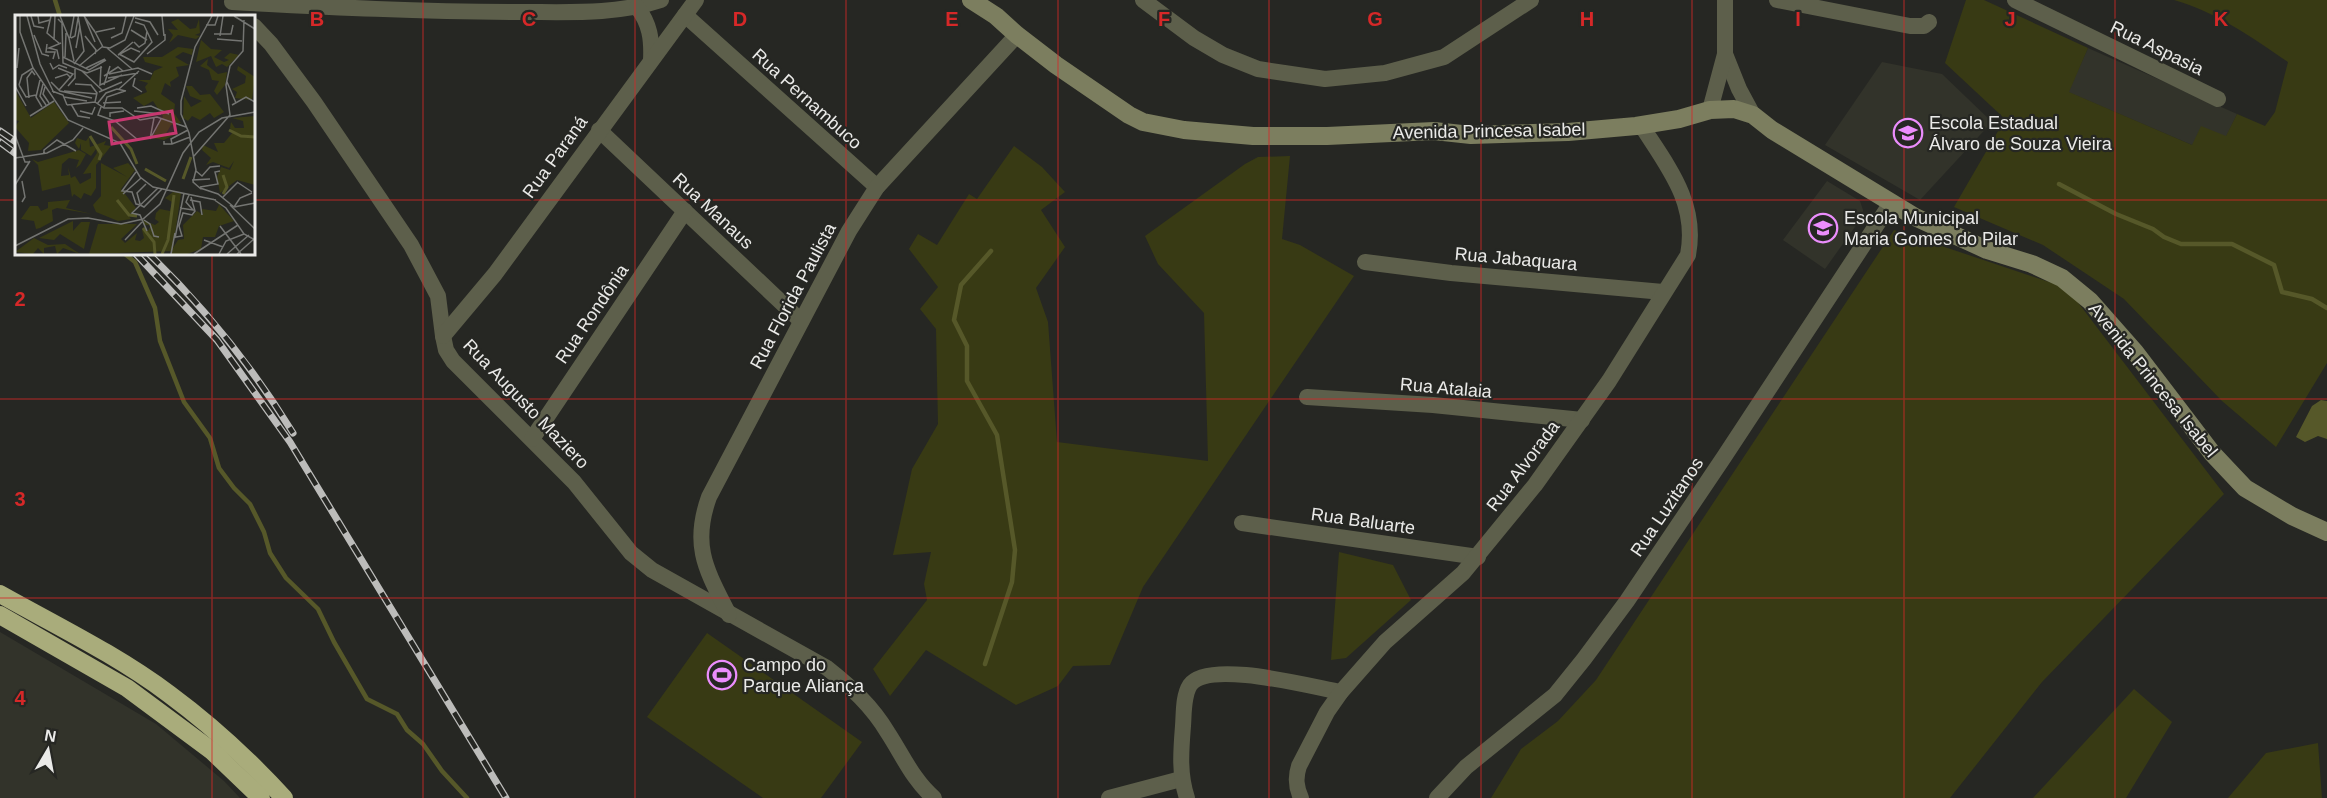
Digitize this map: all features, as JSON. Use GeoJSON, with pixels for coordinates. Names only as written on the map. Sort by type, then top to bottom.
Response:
{"type":"FeatureCollection","features":[{"type":"Feature","properties":{"kind":"highway"},"geometry":{"type":"LineString","coordinates":[[0,594],[115,659],[168,693],[256,767],[284,798]]}},
{"type":"Feature","properties":{"kind":"highway"},"geometry":{"type":"LineString","coordinates":[[0,615],[127,688],[212,751],[261,798]]}},
{"type":"Feature","properties":{"kind":"main road","name":"Avenida Princesa Isabel"},"geometry":{"type":"LineString","coordinates":[[971,0],[1129,115],[1143,122],[1184,129],[1253,136],[1327,136],[1434,131],[1471,135],[1568,132],[1641,125],[1710,110],[1734,110],[1753,115],[1772,130],[1916,217],[1988,250],[2032,264],[2062,278],[2090,301],[2135,352],[2212,453],[2245,488],[2292,516],[2327,532]]}},
{"type":"Feature","properties":{"kind":"street"},"geometry":{"type":"LineString","coordinates":[[230,1],[452,12],[602,12],[637,7],[661,0]]}},
{"type":"Feature","properties":{"kind":"street","name":"Rua Paraná"},"geometry":{"type":"LineString","coordinates":[[443,336],[495,274],[696,0]]}},
{"type":"Feature","properties":{"kind":"street"},"geometry":{"type":"LineString","coordinates":[[1143,0],[1194,38],[1223,55],[1258,69],[1326,79],[1385,73],[1444,57],[1529,1]]}},
{"type":"Feature","properties":{"kind":"street"},"geometry":{"type":"LineString","coordinates":[[1710,110],[1725,54],[1725,0]]}},
{"type":"Feature","properties":{"kind":"street"},"geometry":{"type":"LineString","coordinates":[[1777,0],[1910,26],[1918,27],[1929,22]]}},
{"type":"Feature","properties":{"kind":"street","name":"Rua Aspasia"},"geometry":{"type":"LineString","coordinates":[[2016,0],[2218,99]]}},
{"type":"Feature","properties":{"kind":"street"},"geometry":{"type":"LineString","coordinates":[[230,1],[244,15]]}},
{"type":"Feature","properties":{"kind":"street"},"geometry":{"type":"LineString","coordinates":[[637,7],[650,30],[651,60]]}},
{"type":"Feature","properties":{"kind":"street","name":"Rua Pernambuco"},"geometry":{"type":"LineString","coordinates":[[685,15],[877,187]]}},
{"type":"Feature","properties":{"kind":"street","name":"Rua Augusto Maziero"},"geometry":{"type":"LineString","coordinates":[[255,27],[271,44],[314,102],[411,245],[438,296],[446,350],[453,361],[574,482],[631,553],[652,570],[827,668],[853,688],[870,707],[923,789],[934,798]]}},
{"type":"Feature","properties":{"kind":"street","name":"Rua Florida Paulista"},"geometry":{"type":"LineString","coordinates":[[729,615],[704,565],[701,529],[709,497],[849,231],[877,187],[1017,35]]}},
{"type":"Feature","properties":{"kind":"street"},"geometry":{"type":"LineString","coordinates":[[1725,54],[1739,89],[1753,115]]}},
{"type":"Feature","properties":{"kind":"street","name":"Rua Alvorada"},"geometry":{"type":"LineString","coordinates":[[1301,798],[1296,786],[1299,766],[1327,712],[1341,692],[1385,642],[1478,557],[1535,485],[1582,420],[1688,255],[1691,238],[1689,213],[1670,171],[1641,125]]}},
{"type":"Feature","properties":{"kind":"street","name":"Rua Manaus"},"geometry":{"type":"LineString","coordinates":[[599,130],[801,321]]}},
{"type":"Feature","properties":{"kind":"street","name":"Rua Luzitanos"},"geometry":{"type":"LineString","coordinates":[[1437,798],[1466,767],[1555,695],[1584,659],[1724,457],[1891,203]]}},
{"type":"Feature","properties":{"kind":"street","name":"Rua Rondônia"},"geometry":{"type":"LineString","coordinates":[[532,439],[685,211]]}},
{"type":"Feature","properties":{"kind":"street","name":"Rua Jabaquara"},"geometry":{"type":"LineString","coordinates":[[1365,262],[1451,273],[1663,292]]}},
{"type":"Feature","properties":{"kind":"street","name":"Rua Atalaia"},"geometry":{"type":"LineString","coordinates":[[1307,397],[1433,405],[1582,420]]}},
{"type":"Feature","properties":{"kind":"street","name":"Rua Baluarte"},"geometry":{"type":"LineString","coordinates":[[1242,523],[1478,557]]}},
{"type":"Feature","properties":{"kind":"street"},"geometry":{"type":"LineString","coordinates":[[1187,798],[1180,779],[1185,699],[1189,686],[1197,678],[1210,674],[1250,675],[1341,692]]}},
{"type":"Feature","properties":{"kind":"street"},"geometry":{"type":"LineString","coordinates":[[1109,798],[1180,779]]}},
{"type":"Feature","properties":{"kind":"shaded area"},"geometry":{"type":"Polygon","coordinates":[[[1966,0],[1984,0],[2088,48],[2069,92],[2192,145],[2201,126],[2226,136],[2237,114],[2265,126],[2275,112],[2288,62],[2219,18],[2174,0],[2327,0],[2327,363],[2276,447],[2222,401],[2124,299],[2043,245],[1954,207],[2005,119],[1945,63],[1966,0]]]}},
{"type":"Feature","properties":{"kind":"shaded area"},"geometry":{"type":"Polygon","coordinates":[[[2088,48],[2237,114],[2226,137],[2192,145],[2068,92],[2088,48]]]}},
{"type":"Feature","properties":{"kind":"shaded area","name":"Escola Estadual Álvaro de Souza Vieira"},"geometry":{"type":"Polygon","coordinates":[[[1882,62],[1942,74],[1992,122],[1920,200],[1825,145],[1882,62]]]}},
{"type":"Feature","properties":{"kind":"shaded area"},"geometry":{"type":"Polygon","coordinates":[[[1014,146],[1042,167],[1065,192],[1041,210],[1065,247],[1036,288],[1048,322],[1057,442],[1208,461],[1204,313],[1158,264],[1145,236],[1245,164],[1258,157],[1290,156],[1282,239],[1300,245],[1354,276],[1143,587],[1110,665],[1073,666],[1058,686],[1016,705],[926,650],[890,696],[873,669],[927,600],[924,584],[931,552],[893,555],[912,469],[938,424],[936,329],[920,309],[938,287],[909,249],[918,234],[937,245],[969,194],[977,199],[1014,146]]]}},
{"type":"Feature","properties":{"kind":"shaded area","name":"Escola Municipal Maria Gomes do Pilar"},"geometry":{"type":"Polygon","coordinates":[[[1827,181],[1860,201],[1863,210],[1862,217],[1825,269],[1783,240],[1827,181]]]}},
{"type":"Feature","properties":{"kind":"shaded area"},"geometry":{"type":"Polygon","coordinates":[[[1894,230],[2067,288],[2224,494],[2042,682],[1950,798],[1491,798],[1521,749],[1558,721],[1596,680],[1894,230]]]}},
{"type":"Feature","properties":{"kind":"shaded area"},"geometry":{"type":"Polygon","coordinates":[[[2321,400],[2327,401],[2327,439],[2318,436],[2305,442],[2296,437],[2312,406],[2321,400]]]}},
{"type":"Feature","properties":{"kind":"shaded area"},"geometry":{"type":"Polygon","coordinates":[[[1339,552],[1393,565],[1411,600],[1346,658],[1331,660],[1339,552]]]}},
{"type":"Feature","properties":{"kind":"shaded area"},"geometry":{"type":"Polygon","coordinates":[[[0,632],[156,724],[224,781],[240,798],[0,798],[0,632]]]}},
{"type":"Feature","properties":{"kind":"shaded area","name":"Campo do Parque Aliança"},"geometry":{"type":"Polygon","coordinates":[[[707,633],[862,742],[821,798],[763,798],[647,717],[707,633]]]}},
{"type":"Feature","properties":{"kind":"shaded area"},"geometry":{"type":"Polygon","coordinates":[[[2134,689],[2172,722],[2126,798],[2033,798],[2134,689]]]}},
{"type":"Feature","properties":{"kind":"shaded area"},"geometry":{"type":"Polygon","coordinates":[[[2318,743],[2322,798],[2228,798],[2266,753],[2318,743]]]}},
{"type":"Feature","properties":{"kind":"waterway"},"geometry":{"type":"LineString","coordinates":[[55,0],[60,15]]}},
{"type":"Feature","properties":{"kind":"waterway"},"geometry":{"type":"LineString","coordinates":[[2059,184],[2181,244],[2232,244],[2274,265],[2282,292],[2312,299],[2327,308]]}},
{"type":"Feature","properties":{"kind":"waterway"},"geometry":{"type":"LineString","coordinates":[[985,664],[1012,582],[1015,550],[997,435],[967,381],[967,346],[954,320],[961,285],[991,251]]}},
{"type":"Feature","properties":{"kind":"waterway"},"geometry":{"type":"LineString","coordinates":[[126,255],[135,262],[155,308],[160,341],[184,402],[210,438],[219,468],[250,504],[264,532],[270,553],[286,578],[318,609],[367,699],[397,714],[407,730],[423,744],[442,771],[467,798]]}},
{"type":"Feature","properties":{"kind":"railway"},"geometry":{"type":"LineString","coordinates":[[0,131],[15,141]]}},
{"type":"Feature","properties":{"kind":"railway"},"geometry":{"type":"LineString","coordinates":[[0,142],[15,153]]}},
{"type":"Feature","properties":{"kind":"railway"},"geometry":{"type":"LineString","coordinates":[[137,255],[217,340],[290,442],[506,798]]}},
{"type":"Feature","properties":{"kind":"railway"},"geometry":{"type":"LineString","coordinates":[[150,255],[227,339],[261,384],[293,433]]}},
{"type":"Feature","properties":{"kind":"place","name":"Escola Estadual Álvaro de Souza Vieira"},"geometry":{"type":"Point","coordinates":[1908,133]}},
{"type":"Feature","properties":{"kind":"place","name":"Escola Municipal Maria Gomes do Pilar"},"geometry":{"type":"Point","coordinates":[1823,228]}},
{"type":"Feature","properties":{"kind":"place","name":"Campo do Parque Aliança"},"geometry":{"type":"Point","coordinates":[722,675]}}]}
